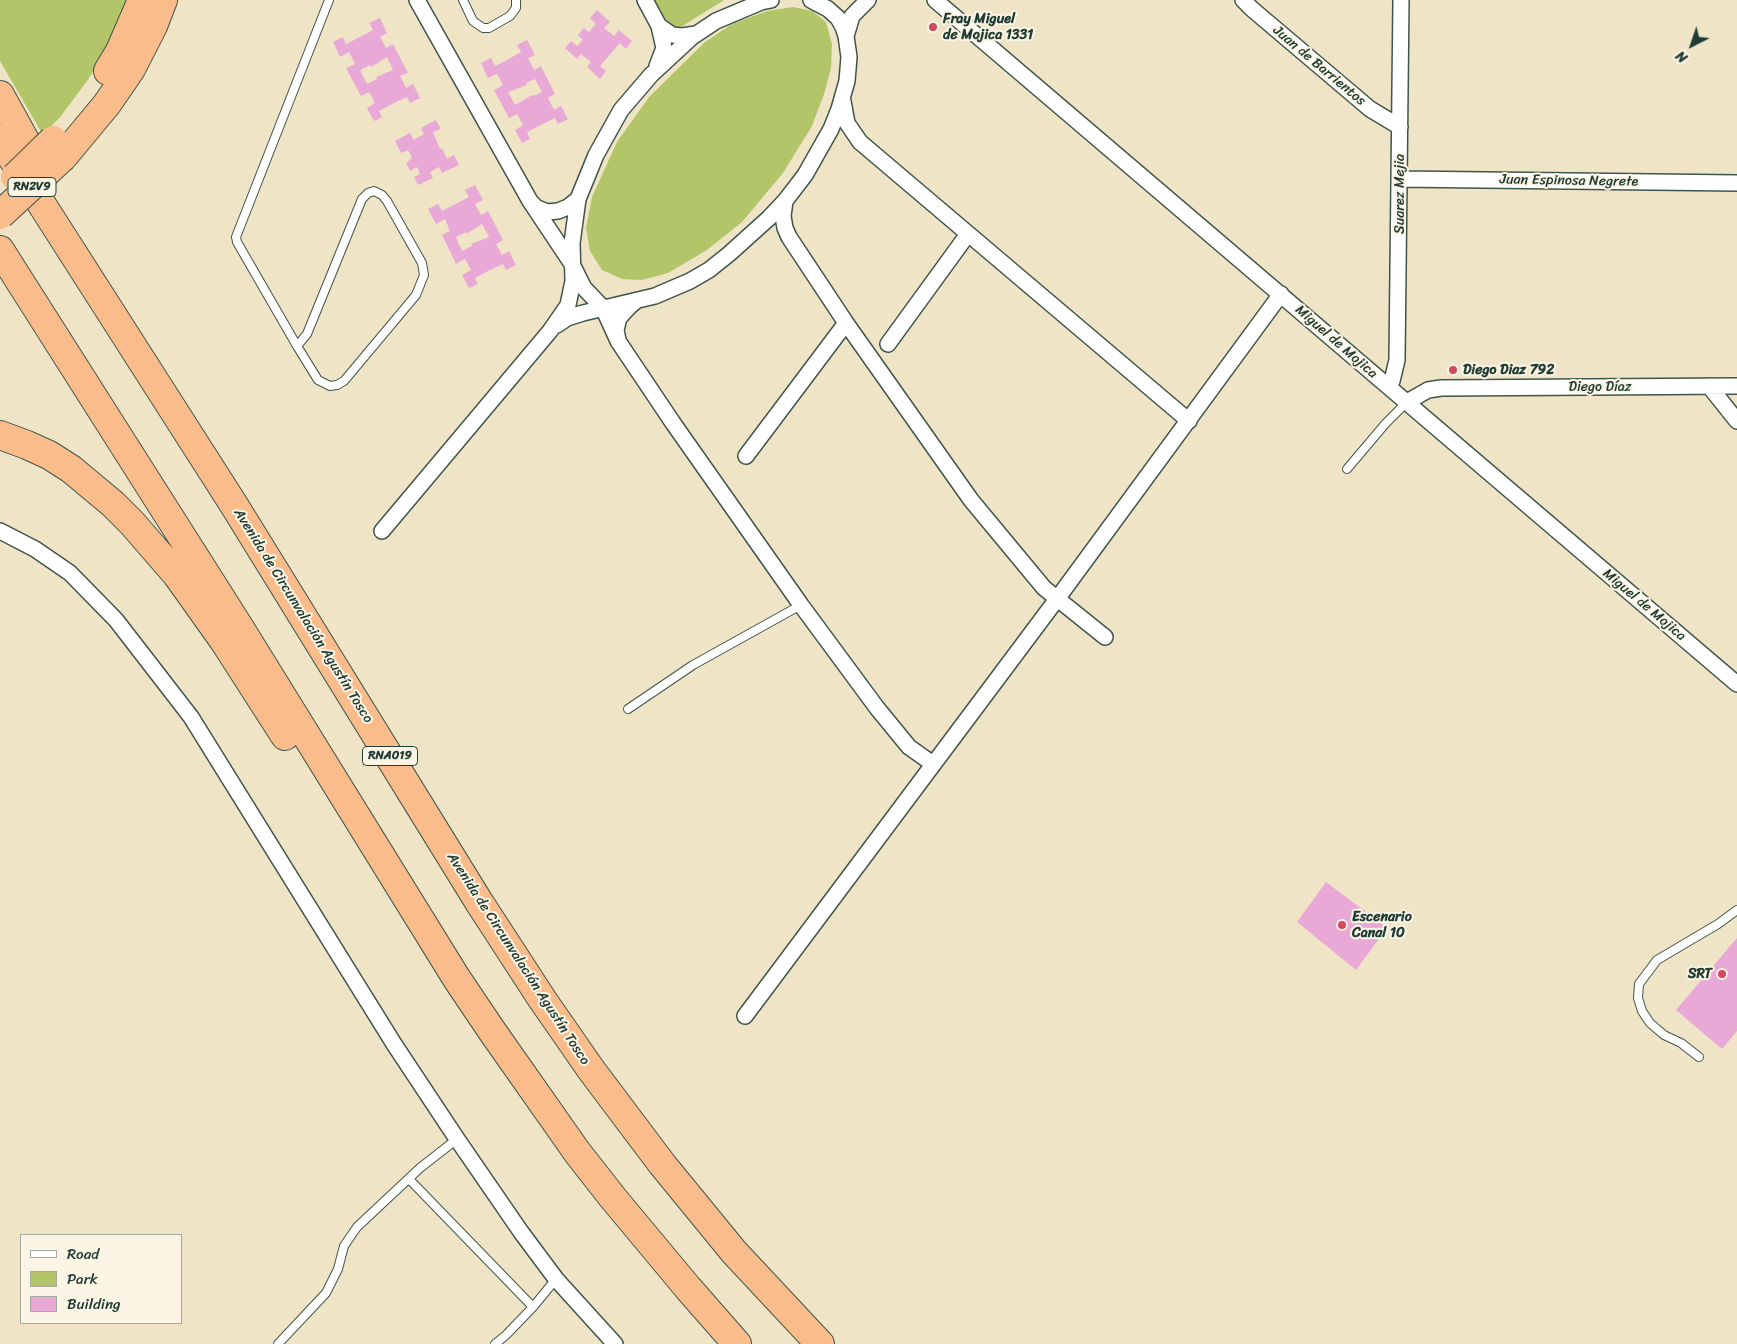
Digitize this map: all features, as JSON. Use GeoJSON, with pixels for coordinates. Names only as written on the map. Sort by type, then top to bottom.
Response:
{"type":"FeatureCollection","features":[{"type":"Feature","properties":{"kind":"highway"},"geometry":{"type":"LineString","coordinates":[[58,148],[83,106],[120,51],[142,0]]}},
{"type":"Feature","properties":{"kind":"highway"},"geometry":{"type":"LineString","coordinates":[[58,148],[107,104],[131,69],[153,26],[163,0]]}},
{"type":"Feature","properties":{"kind":"highway"},"geometry":{"type":"LineString","coordinates":[[0,95],[60,202],[75,258]]}},
{"type":"Feature","properties":{"kind":"highway","name":"Avenida de Circunvalación Agustín Tosco"},"geometry":{"type":"LineString","coordinates":[[0,138],[234,505],[479,902],[542,999],[626,1118],[674,1179],[734,1252],[820,1344]]}},
{"type":"Feature","properties":{"kind":"highway","name":"RN2V9"},"geometry":{"type":"LineString","coordinates":[[0,190],[58,148]]}},
{"type":"Feature","properties":{"kind":"highway","name":"RN2V9"},"geometry":{"type":"LineString","coordinates":[[0,216],[58,148]]}},
{"type":"Feature","properties":{"kind":"highway"},"geometry":{"type":"LineString","coordinates":[[0,250],[238,625],[424,926],[492,1031],[577,1152],[649,1243],[738,1344]]}},
{"type":"Feature","properties":{"kind":"highway"},"geometry":{"type":"LineString","coordinates":[[0,435],[34,448],[71,469],[113,504],[155,549],[177,575],[224,641],[347,837],[424,926]]}},
{"type":"Feature","properties":{"kind":"street"},"geometry":{"type":"LineString","coordinates":[[416,0],[530,201],[572,264],[584,288],[603,308],[618,342],[678,431],[801,605],[900,736],[919,756],[933,764]]}},
{"type":"Feature","properties":{"kind":"street"},"geometry":{"type":"LineString","coordinates":[[645,0],[659,26],[664,48],[655,71]]}},
{"type":"Feature","properties":{"kind":"street"},"geometry":{"type":"LineString","coordinates":[[382,531],[550,331],[568,305],[573,281],[574,221],[578,199],[589,170],[608,132],[634,93],[670,56],[697,33],[716,22],[761,2],[771,0]]}},
{"type":"Feature","properties":{"kind":"street"},"geometry":{"type":"LineString","coordinates":[[550,331],[567,318],[655,296],[690,281],[716,265],[751,236],[785,201],[818,154],[831,129],[847,81],[849,57],[846,36],[838,18],[828,9],[811,0]]}},
{"type":"Feature","properties":{"kind":"street"},"geometry":{"type":"LineString","coordinates":[[846,36],[852,16],[868,0]]}},
{"type":"Feature","properties":{"kind":"street","name":"Miguel de Mojica"},"geometry":{"type":"LineString","coordinates":[[935,0],[1737,684]]}},
{"type":"Feature","properties":{"kind":"street","name":"Juan de Barrientos"},"geometry":{"type":"LineString","coordinates":[[1243,0],[1370,109],[1400,127]]}},
{"type":"Feature","properties":{"kind":"street","name":"Suarez Mejia"},"geometry":{"type":"LineString","coordinates":[[1388,386],[1392,381],[1398,360],[1401,0]]}},
{"type":"Feature","properties":{"kind":"street"},"geometry":{"type":"LineString","coordinates":[[659,26],[672,35],[682,36],[697,33]]}},
{"type":"Feature","properties":{"kind":"street"},"geometry":{"type":"LineString","coordinates":[[842,98],[847,123],[860,142]]}},
{"type":"Feature","properties":{"kind":"street"},"geometry":{"type":"LineString","coordinates":[[818,154],[831,142],[840,137],[849,136],[860,142],[1189,421]]}},
{"type":"Feature","properties":{"kind":"street","name":"Juan Espinosa Negrete"},"geometry":{"type":"LineString","coordinates":[[1400,179],[1737,184]]}},
{"type":"Feature","properties":{"kind":"street"},"geometry":{"type":"LineString","coordinates":[[530,201],[535,207],[547,212],[558,211],[568,207],[578,199]]}},
{"type":"Feature","properties":{"kind":"street"},"geometry":{"type":"LineString","coordinates":[[785,201],[783,216],[789,237],[846,323],[971,500],[1034,577],[1057,599],[1105,637]]}},
{"type":"Feature","properties":{"kind":"street"},"geometry":{"type":"LineString","coordinates":[[751,236],[766,230],[781,232],[789,237]]}},
{"type":"Feature","properties":{"kind":"street"},"geometry":{"type":"LineString","coordinates":[[888,344],[968,234]]}},
{"type":"Feature","properties":{"kind":"street"},"geometry":{"type":"LineString","coordinates":[[745,1016],[1057,599],[1281,294]]}},
{"type":"Feature","properties":{"kind":"street"},"geometry":{"type":"LineString","coordinates":[[618,342],[616,330],[619,318],[636,301]]}},
{"type":"Feature","properties":{"kind":"street"},"geometry":{"type":"LineString","coordinates":[[746,456],[846,323]]}},
{"type":"Feature","properties":{"kind":"street"},"geometry":{"type":"LineString","coordinates":[[1709,386],[1737,421]]}},
{"type":"Feature","properties":{"kind":"street","name":"Diego Díaz"},"geometry":{"type":"LineString","coordinates":[[1407,402],[1428,390],[1440,388],[1737,386]]}},
{"type":"Feature","properties":{"kind":"street"},"geometry":{"type":"LineString","coordinates":[[0,531],[35,549],[70,573],[116,620],[191,717],[394,1044],[457,1139],[556,1279],[616,1344]]}},
{"type":"Feature","properties":{"kind":"lane"},"geometry":{"type":"LineString","coordinates":[[297,346],[306,334],[362,199],[368,193],[374,191],[382,194],[422,263],[424,275],[416,295],[344,381],[330,386],[318,380],[297,346],[237,242],[236,237],[329,0]]}},
{"type":"Feature","properties":{"kind":"lane"},"geometry":{"type":"LineString","coordinates":[[463,0],[477,24],[483,28],[489,28],[510,16],[516,8],[516,0]]}},
{"type":"Feature","properties":{"kind":"lane"},"geometry":{"type":"LineString","coordinates":[[1347,470],[1386,423],[1407,402]]}},
{"type":"Feature","properties":{"kind":"lane"},"geometry":{"type":"LineString","coordinates":[[628,709],[693,665],[801,605]]}},
{"type":"Feature","properties":{"kind":"lane"},"geometry":{"type":"LineString","coordinates":[[1698,1058],[1681,1043],[1664,1035],[1650,1023],[1642,1011],[1638,998],[1639,984],[1657,960],[1718,924],[1737,910]]}},
{"type":"Feature","properties":{"kind":"lane"},"geometry":{"type":"LineString","coordinates":[[278,1344],[326,1293],[338,1269],[344,1246],[357,1227],[409,1179],[457,1139]]}},
{"type":"Feature","properties":{"kind":"lane"},"geometry":{"type":"LineString","coordinates":[[409,1179],[533,1307]]}},
{"type":"Feature","properties":{"kind":"lane"},"geometry":{"type":"LineString","coordinates":[[494,1344],[506,1335],[533,1307],[556,1279]]}},
{"type":"Feature","properties":{"kind":"green space"},"geometry":{"type":"Polygon","coordinates":[[[0,0],[130,0],[119,31],[87,81],[61,116],[43,135],[0,61],[0,0]]]}},
{"type":"Feature","properties":{"kind":"green space"},"geometry":{"type":"Polygon","coordinates":[[[654,0],[724,0],[676,30],[667,25],[654,0]]]}},
{"type":"Feature","properties":{"kind":"green space"},"geometry":{"type":"Polygon","coordinates":[[[793,7],[812,11],[826,22],[832,44],[831,68],[812,126],[783,173],[742,222],[707,250],[668,273],[642,280],[622,279],[602,270],[590,251],[586,228],[592,197],[617,142],[649,97],[705,42],[732,24],[767,11],[793,7]]]}},
{"type":"Feature","properties":{"kind":"building"},"geometry":{"type":"Polygon","coordinates":[[[597,10],[610,22],[604,28],[614,36],[619,30],[632,41],[626,49],[620,43],[600,66],[606,71],[600,79],[587,67],[591,62],[581,54],[577,59],[565,48],[571,41],[577,46],[583,40],[578,35],[584,28],[589,32],[596,24],[590,18],[597,10]]]}},
{"type":"Feature","properties":{"kind":"building"},"geometry":{"type":"Polygon","coordinates":[[[380,18],[387,33],[380,37],[386,48],[393,44],[408,73],[400,76],[406,88],[413,84],[420,98],[410,103],[407,97],[396,102],[379,111],[382,117],[374,121],[367,108],[375,103],[369,92],[361,96],[346,68],[355,64],[349,52],[340,57],[333,42],[343,37],[346,44],[364,35],[373,30],[369,23],[380,18]],[[387,57],[371,67],[370,65],[360,70],[367,84],[377,79],[376,77],[393,70],[387,57]]]}},
{"type":"Feature","properties":{"kind":"building"},"geometry":{"type":"Polygon","coordinates":[[[527,40],[535,55],[528,58],[534,70],[541,66],[555,94],[548,98],[554,110],[561,106],[568,119],[558,124],[555,118],[527,132],[530,139],[522,143],[515,130],[523,125],[517,114],[509,118],[494,90],[503,85],[497,74],[488,78],[481,63],[491,58],[495,66],[521,52],[517,45],[527,40]],[[535,79],[526,83],[527,85],[508,92],[515,105],[532,95],[542,92],[535,79]]]}},
{"type":"Feature","properties":{"kind":"building"},"geometry":{"type":"Polygon","coordinates":[[[436,120],[441,129],[433,132],[440,149],[442,148],[447,159],[454,155],[459,165],[442,173],[439,167],[430,172],[433,178],[418,185],[414,177],[420,174],[417,167],[410,171],[406,163],[412,158],[408,150],[401,153],[395,141],[410,133],[414,140],[424,134],[421,128],[436,120]]]}},
{"type":"Feature","properties":{"kind":"building"},"geometry":{"type":"Polygon","coordinates":[[[475,185],[483,200],[475,204],[481,215],[488,211],[503,240],[496,244],[502,255],[509,251],[516,265],[506,270],[503,264],[486,272],[475,278],[478,284],[469,288],[462,275],[471,270],[465,259],[456,264],[442,235],[450,231],[445,219],[436,224],[428,209],[438,204],[442,211],[469,197],[465,190],[475,185]],[[482,224],[466,234],[466,232],[456,237],[462,251],[472,246],[471,244],[489,237],[482,224]]]}},
{"type":"Feature","properties":{"kind":"building","name":"Escenario Canal 10"},"geometry":{"type":"Polygon","coordinates":[[[1326,882],[1387,928],[1356,970],[1297,922],[1326,882]]]}},
{"type":"Feature","properties":{"kind":"building","name":"SRT"},"geometry":{"type":"Polygon","coordinates":[[[1737,938],[1737,1031],[1722,1049],[1676,1010],[1737,938]]]}},
{"type":"Feature","properties":{"kind":"place","name":"Fray Miguel de Mojica 1331"},"geometry":{"type":"Point","coordinates":[933,27]}},
{"type":"Feature","properties":{"kind":"place","name":"Diego Diaz 792"},"geometry":{"type":"Point","coordinates":[1453,370]}},
{"type":"Feature","properties":{"kind":"place","name":"Escenario Canal 10"},"geometry":{"type":"Point","coordinates":[1342,925]}},
{"type":"Feature","properties":{"kind":"place","name":"SRT"},"geometry":{"type":"Point","coordinates":[1722,974]}}]}
